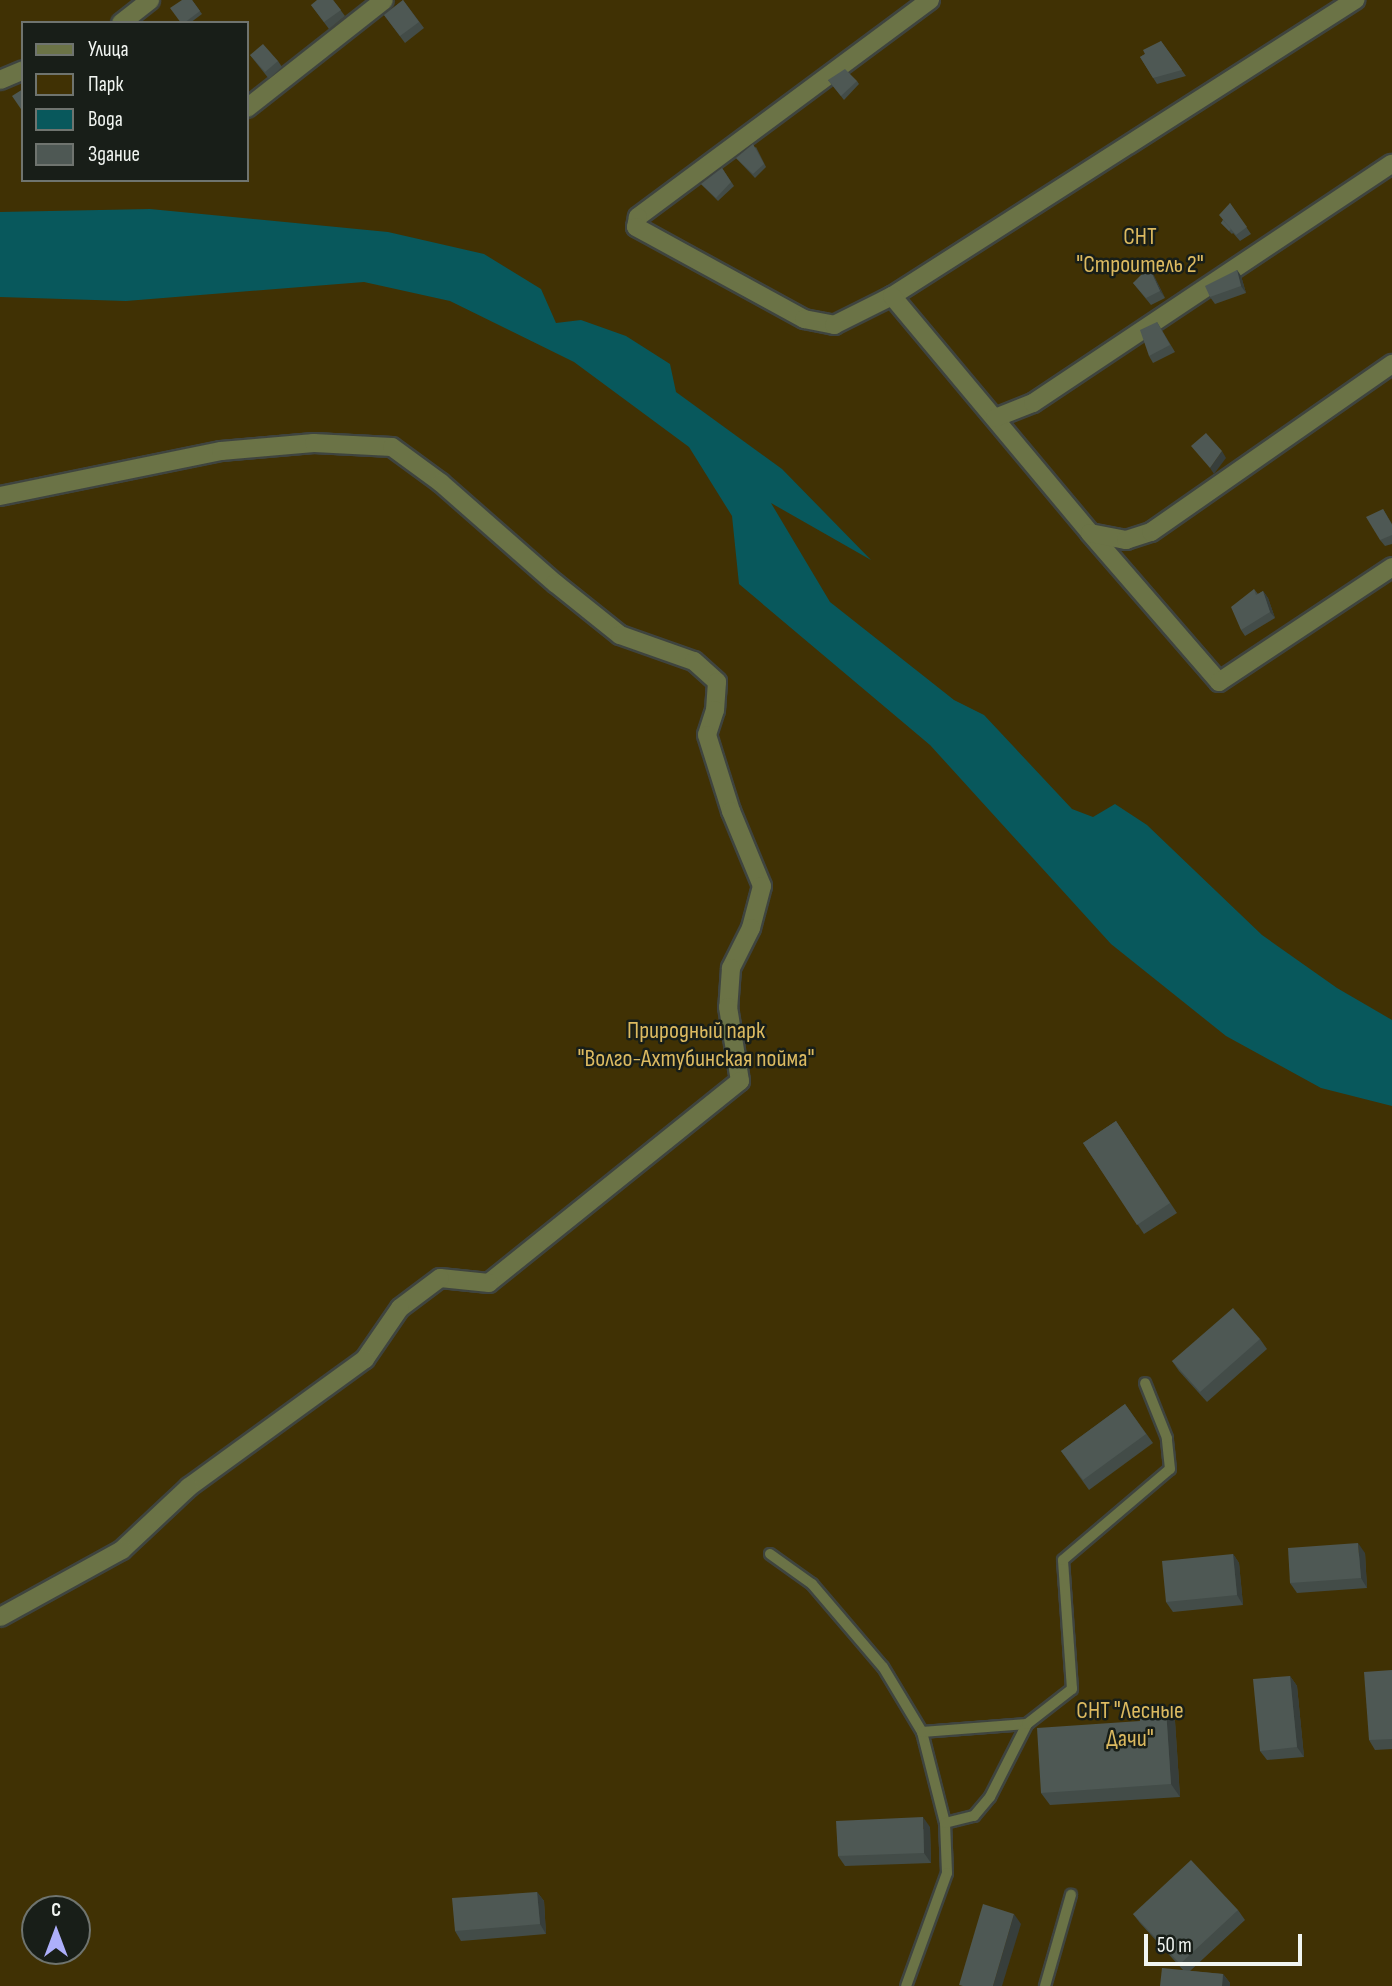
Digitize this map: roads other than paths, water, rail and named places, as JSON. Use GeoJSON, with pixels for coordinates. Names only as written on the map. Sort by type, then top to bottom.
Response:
{"type":"FeatureCollection","features":[{"type":"Feature","properties":{"kind":"street"},"geometry":{"type":"LineString","coordinates":[[124,21],[150,0]]}},
{"type":"Feature","properties":{"kind":"street"},"geometry":{"type":"LineString","coordinates":[[248,107],[384,0]]}},
{"type":"Feature","properties":{"kind":"street"},"geometry":{"type":"LineString","coordinates":[[930,0],[638,217],[636,227],[804,319],[834,325],[892,296],[1355,0]]}},
{"type":"Feature","properties":{"kind":"street"},"geometry":{"type":"LineString","coordinates":[[995,418],[1033,403],[1392,164]]}},
{"type":"Feature","properties":{"kind":"street"},"geometry":{"type":"LineString","coordinates":[[892,296],[1090,533],[1219,682],[1392,567]]}},
{"type":"Feature","properties":{"kind":"street"},"geometry":{"type":"LineString","coordinates":[[1090,533],[1126,540],[1150,532],[1392,363]]}},
{"type":"Feature","properties":{"kind":"street"},"geometry":{"type":"LineString","coordinates":[[0,495],[221,451],[314,443],[392,447],[441,483],[555,583],[620,635],[694,661],[716,682],[715,710],[707,735],[731,811],[762,886],[751,928],[731,968],[728,1007],[740,1081],[489,1283],[440,1278],[400,1308],[366,1359],[189,1487],[122,1550],[0,1617]]}},
{"type":"Feature","properties":{"kind":"lane"},"geometry":{"type":"LineString","coordinates":[[945,1823],[974,1816],[990,1797],[1027,1724],[1072,1689],[1063,1560],[1170,1469],[1167,1438],[1145,1383]]}},
{"type":"Feature","properties":{"kind":"lane"},"geometry":{"type":"LineString","coordinates":[[770,1553],[812,1584],[883,1667],[922,1732],[945,1823],[947,1873],[906,1986]]}},
{"type":"Feature","properties":{"kind":"lane"},"geometry":{"type":"LineString","coordinates":[[922,1732],[1027,1724]]}},
{"type":"Feature","properties":{"kind":"lane"},"geometry":{"type":"LineString","coordinates":[[1045,1986],[1071,1895]]}},
{"type":"Feature","properties":{"kind":"water"},"geometry":{"type":"Polygon","coordinates":[[[150,209],[388,232],[484,254],[541,289],[556,323],[581,320],[626,336],[670,364],[676,392],[782,469],[871,560],[771,503],[830,602],[954,700],[984,715],[1072,809],[1093,817],[1115,804],[1147,825],[1262,935],[1337,988],[1392,1020],[1392,1106],[1321,1088],[1226,1036],[1111,944],[930,745],[739,584],[732,516],[689,447],[574,362],[450,301],[364,282],[126,301],[0,297],[0,212],[150,209]]]}},
{"type":"Feature","properties":{"kind":"park label","name":"СНТ \"Строитель 2\""},"geometry":{"type":"Point","coordinates":[1140,251]}},
{"type":"Feature","properties":{"kind":"park label","name":"Природный парк \"Волго-Ахтубинская пойма\""},"geometry":{"type":"Point","coordinates":[696,1045]}},
{"type":"Feature","properties":{"kind":"park label","name":"СНТ \"Лесные Дачи\""},"geometry":{"type":"Point","coordinates":[1130,1725]}}]}
